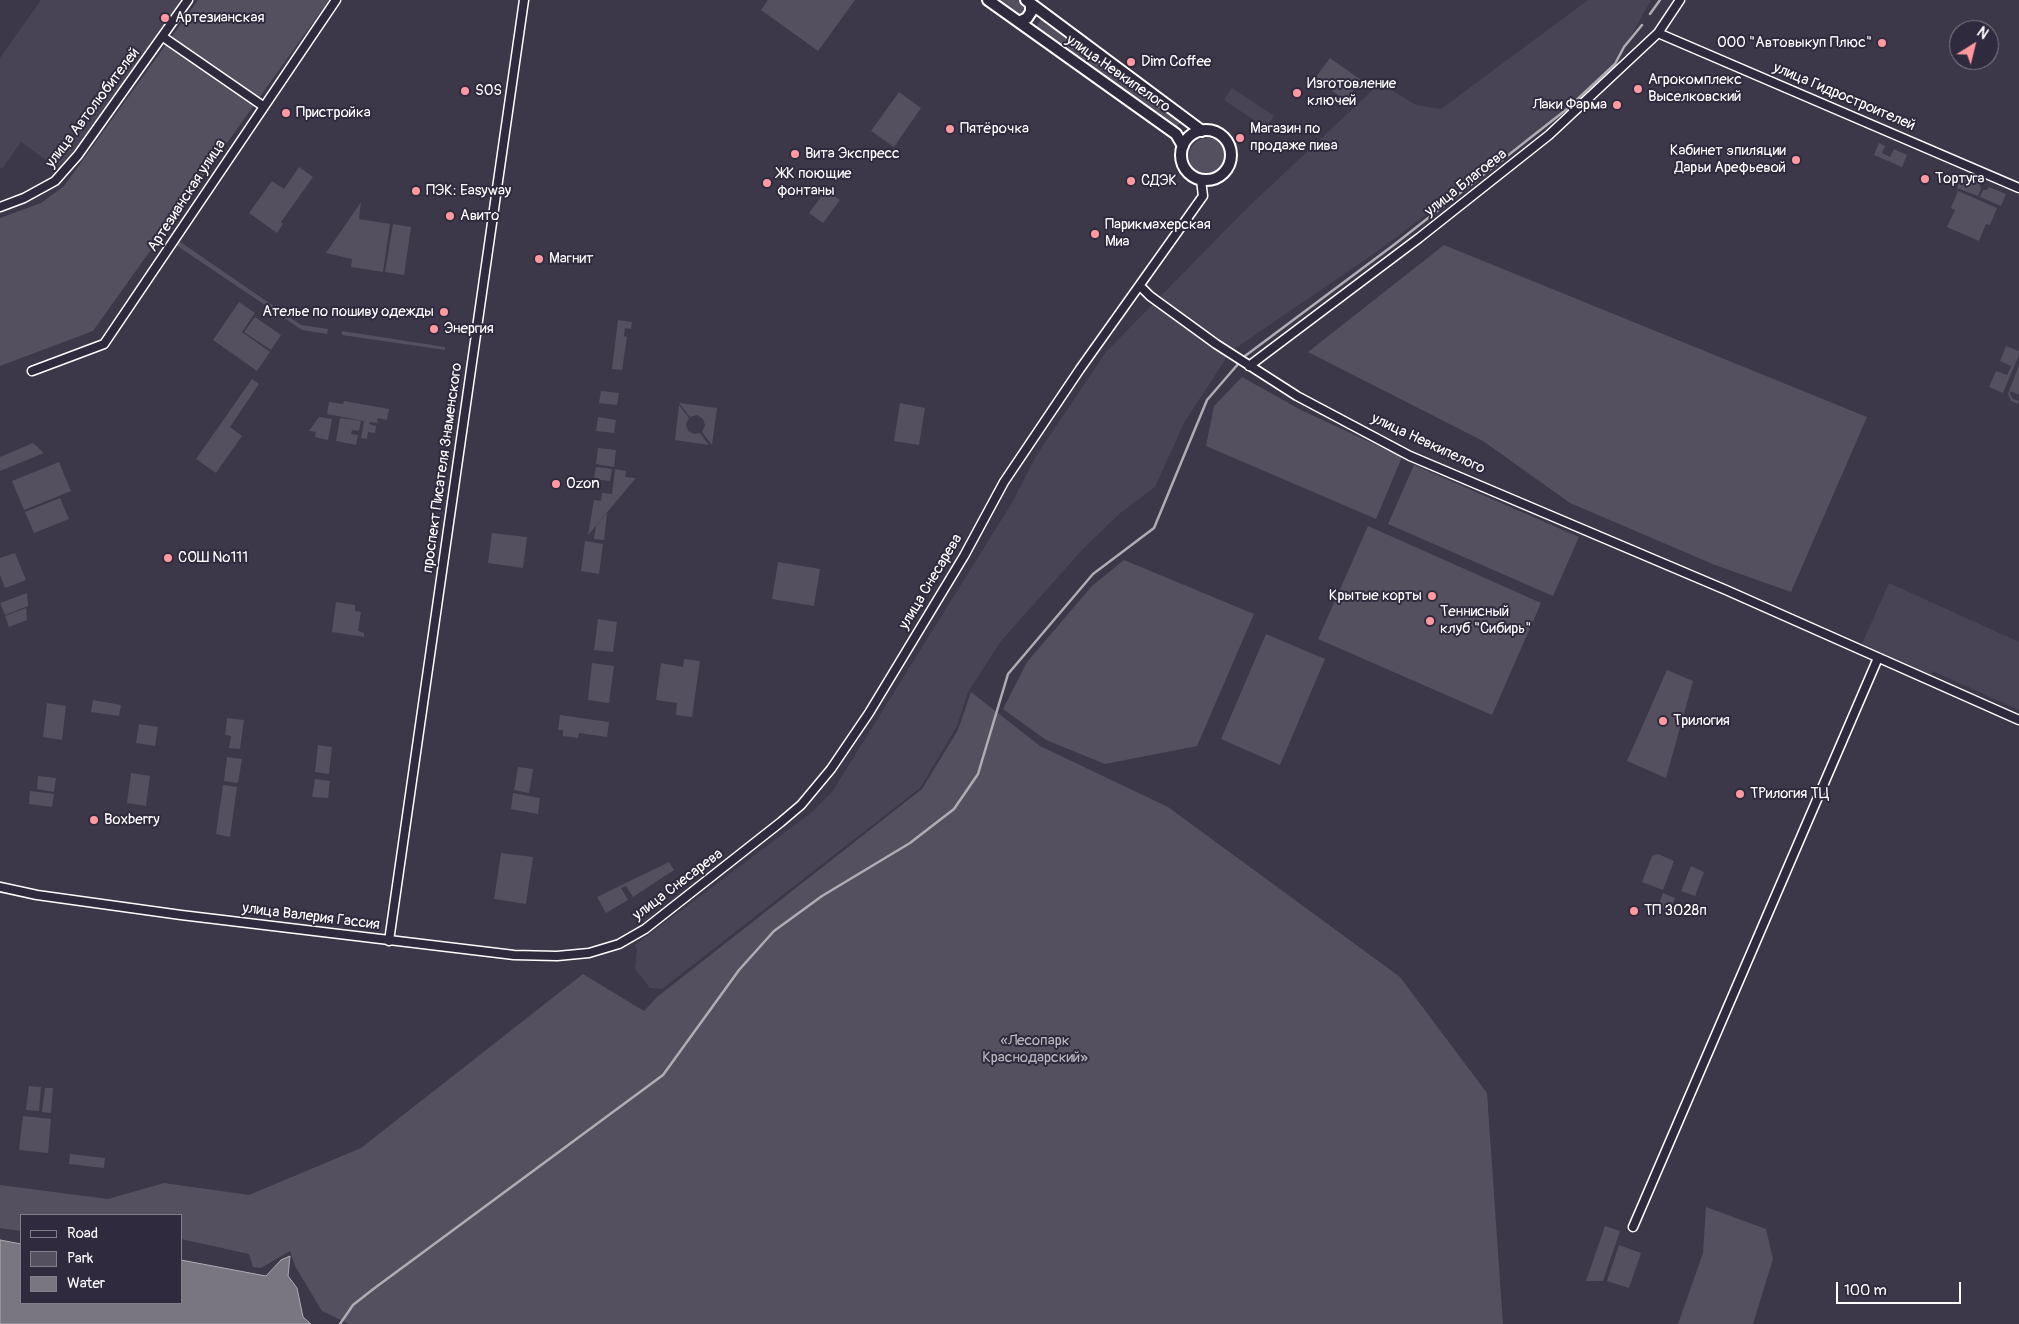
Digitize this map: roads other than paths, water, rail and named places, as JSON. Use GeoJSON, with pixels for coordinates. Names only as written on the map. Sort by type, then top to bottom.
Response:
{"type":"FeatureCollection","features":[{"type":"Feature","properties":{"kind":"street","name":"улица Автолюбителей"},"geometry":{"type":"LineString","coordinates":[[0,207],[24,198],[55,181],[78,155],[188,0]]}},
{"type":"Feature","properties":{"kind":"street","name":"Артезианская улица"},"geometry":{"type":"LineString","coordinates":[[32,370],[104,344],[336,0]]}},
{"type":"Feature","properties":{"kind":"street","name":"проспект Писателя Знаменского"},"geometry":{"type":"LineString","coordinates":[[389,940],[524,0]]}},
{"type":"Feature","properties":{"kind":"street","name":"улица Невкипелого"},"geometry":{"type":"LineString","coordinates":[[988,0],[1176,134],[1183,146]]}},
{"type":"Feature","properties":{"kind":"street","name":"улица Благоева"},"geometry":{"type":"LineString","coordinates":[[1247,364],[1419,238],[1549,135],[1658,33],[1680,0]]}},
{"type":"Feature","properties":{"kind":"street"},"geometry":{"type":"LineString","coordinates":[[1019,22],[1027,18],[1035,5]]}},
{"type":"Feature","properties":{"kind":"street"},"geometry":{"type":"LineString","coordinates":[[1031,31],[1035,5]]}},
{"type":"Feature","properties":{"kind":"street","name":"улица Невкипелого"},"geometry":{"type":"LineString","coordinates":[[1035,5],[1202,131]]}},
{"type":"Feature","properties":{"kind":"street","name":"улица Гидростроителей"},"geometry":{"type":"LineString","coordinates":[[1658,33],[2019,188]]}},
{"type":"Feature","properties":{"kind":"street"},"geometry":{"type":"LineString","coordinates":[[163,37],[263,106]]}},
{"type":"Feature","properties":{"kind":"street"},"geometry":{"type":"LineString","coordinates":[[1202,131],[1213,131],[1223,136],[1229,145],[1231,156],[1229,166],[1222,175],[1212,180],[1201,180],[1190,174],[1183,164],[1183,146],[1191,136],[1202,131]]}},
{"type":"Feature","properties":{"kind":"street","name":"улица Снесарева"},"geometry":{"type":"LineString","coordinates":[[618,944],[645,929],[753,845],[801,805],[831,769],[869,713],[964,556],[1004,482],[1080,369],[1202,196],[1201,180]]}},
{"type":"Feature","properties":{"kind":"street","name":"улица Невкипелого"},"geometry":{"type":"LineString","coordinates":[[1140,286],[1150,296],[1247,364],[1297,396],[1410,456],[1726,590],[2019,720]]}},
{"type":"Feature","properties":{"kind":"street"},"geometry":{"type":"LineString","coordinates":[[1633,1227],[1878,658]]}},
{"type":"Feature","properties":{"kind":"street","name":"улица Валерия Гассия"},"geometry":{"type":"LineString","coordinates":[[0,887],[37,895],[142,910],[389,940],[470,952],[522,955],[589,953],[618,944]]}},
{"type":"Feature","properties":{"kind":"water"},"geometry":{"type":"Polygon","coordinates":[[[0,1240],[20,1244],[20,1304],[182,1304],[182,1260],[266,1276],[281,1260],[290,1256],[288,1276],[297,1288],[303,1317],[311,1324],[0,1324],[0,1240]]]}},
{"type":"Feature","properties":{"kind":"waterway"},"geometry":{"type":"LineString","coordinates":[[1650,14],[1660,0]]}},
{"type":"Feature","properties":{"kind":"waterway"},"geometry":{"type":"LineString","coordinates":[[340,1324],[353,1305],[372,1290],[663,1075],[739,970],[774,931],[822,896],[910,843],[954,809],[978,774],[1008,674],[1093,574],[1154,528],[1207,400],[1245,356],[1395,244],[1567,109],[1615,64],[1624,47],[1642,25]]}},
{"type":"Feature","properties":{"kind":"place","name":"Артезианская"},"geometry":{"type":"Point","coordinates":[165,18]}},
{"type":"Feature","properties":{"kind":"place","name":"ООО \"Автовыкуп Плюс\""},"geometry":{"type":"Point","coordinates":[1882,43]}},
{"type":"Feature","properties":{"kind":"place","name":"Dim Coffee"},"geometry":{"type":"Point","coordinates":[1131,62]}},
{"type":"Feature","properties":{"kind":"place","name":"Агрокомплекс Выселковский"},"geometry":{"type":"Point","coordinates":[1638,89]}},
{"type":"Feature","properties":{"kind":"place","name":"SOS"},"geometry":{"type":"Point","coordinates":[465,91]}},
{"type":"Feature","properties":{"kind":"place","name":"Изготовление ключей"},"geometry":{"type":"Point","coordinates":[1297,93]}},
{"type":"Feature","properties":{"kind":"place","name":"Лаки Фарма"},"geometry":{"type":"Point","coordinates":[1617,105]}},
{"type":"Feature","properties":{"kind":"place","name":"Пристройка"},"geometry":{"type":"Point","coordinates":[286,113]}},
{"type":"Feature","properties":{"kind":"place","name":"Пятёрочка"},"geometry":{"type":"Point","coordinates":[950,129]}},
{"type":"Feature","properties":{"kind":"place","name":"Магазин по продаже пива"},"geometry":{"type":"Point","coordinates":[1240,138]}},
{"type":"Feature","properties":{"kind":"place","name":"Вита Экспресс"},"geometry":{"type":"Point","coordinates":[795,154]}},
{"type":"Feature","properties":{"kind":"place","name":"Кабинет эпиляции Дарьи Арефьевой"},"geometry":{"type":"Point","coordinates":[1796,160]}},
{"type":"Feature","properties":{"kind":"place","name":"Тортуга"},"geometry":{"type":"Point","coordinates":[1925,179]}},
{"type":"Feature","properties":{"kind":"place","name":"СДЭК"},"geometry":{"type":"Point","coordinates":[1131,181]}},
{"type":"Feature","properties":{"kind":"place","name":"ЖК поющие фонтаны"},"geometry":{"type":"Point","coordinates":[767,183]}},
{"type":"Feature","properties":{"kind":"place","name":"ПЭК: Easyway"},"geometry":{"type":"Point","coordinates":[416,191]}},
{"type":"Feature","properties":{"kind":"place","name":"Авито"},"geometry":{"type":"Point","coordinates":[450,216]}},
{"type":"Feature","properties":{"kind":"place","name":"Парикмахерская Миа"},"geometry":{"type":"Point","coordinates":[1095,234]}},
{"type":"Feature","properties":{"kind":"place","name":"Магнит"},"geometry":{"type":"Point","coordinates":[539,259]}},
{"type":"Feature","properties":{"kind":"place","name":"Ателье по пошиву одежды"},"geometry":{"type":"Point","coordinates":[444,312]}},
{"type":"Feature","properties":{"kind":"place","name":"Энергия"},"geometry":{"type":"Point","coordinates":[434,329]}},
{"type":"Feature","properties":{"kind":"place","name":"Ozon"},"geometry":{"type":"Point","coordinates":[556,484]}},
{"type":"Feature","properties":{"kind":"place","name":"СОШ №111"},"geometry":{"type":"Point","coordinates":[168,558]}},
{"type":"Feature","properties":{"kind":"place","name":"Крытые корты"},"geometry":{"type":"Point","coordinates":[1432,596]}},
{"type":"Feature","properties":{"kind":"place","name":"Теннисный клуб \"Сибирь\""},"geometry":{"type":"Point","coordinates":[1430,621]}},
{"type":"Feature","properties":{"kind":"place","name":"Трилогия"},"geometry":{"type":"Point","coordinates":[1663,721]}},
{"type":"Feature","properties":{"kind":"place","name":"ТРилогия ТЦ"},"geometry":{"type":"Point","coordinates":[1740,794]}},
{"type":"Feature","properties":{"kind":"place","name":"Boxberry"},"geometry":{"type":"Point","coordinates":[94,820]}},
{"type":"Feature","properties":{"kind":"place","name":"ТП 3028п"},"geometry":{"type":"Point","coordinates":[1634,911]}},
{"type":"Feature","properties":{"kind":"park label","name":"«Лесопарк Краснодарский»"},"geometry":{"type":"Point","coordinates":[1035,1050]}}]}
